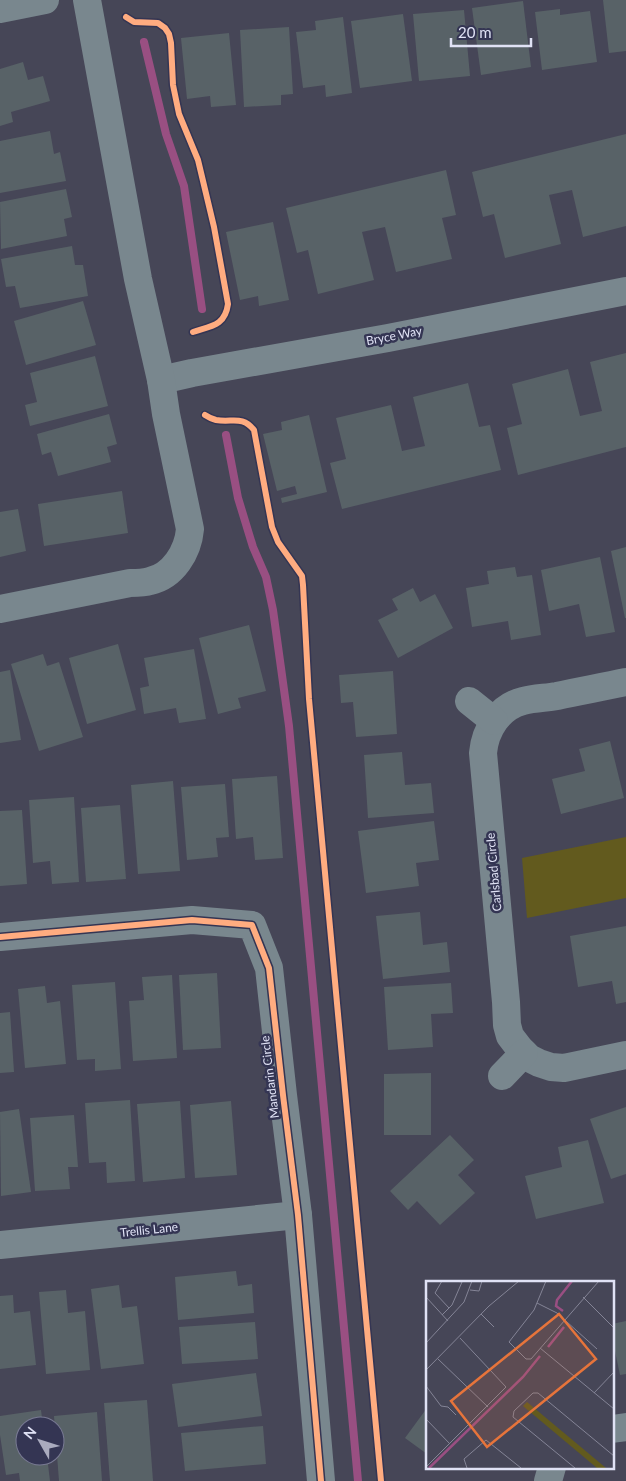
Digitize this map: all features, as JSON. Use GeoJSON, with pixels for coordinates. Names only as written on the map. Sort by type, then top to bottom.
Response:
{"type":"FeatureCollection","features":[{"type":"Feature","properties":{"kind":"street"},"geometry":{"type":"LineString","coordinates":[[0,9],[45,0]]}},
{"type":"Feature","properties":{"kind":"street"},"geometry":{"type":"LineString","coordinates":[[0,609],[130,583],[150,581],[161,577],[180,560],[190,539],[190,529],[166,414],[161,380],[138,279],[87,0]]}},
{"type":"Feature","properties":{"kind":"street","name":"Bryce Way"},"geometry":{"type":"LineString","coordinates":[[161,380],[626,291]]}},
{"type":"Feature","properties":{"kind":"street","name":"Carlsbad Circle"},"geometry":{"type":"LineString","coordinates":[[626,682],[513,704],[494,720],[486,733],[482,753],[507,1025],[510,1036],[514,1043],[529,1058],[551,1068],[564,1068],[626,1055]]}},
{"type":"Feature","properties":{"kind":"street"},"geometry":{"type":"LineString","coordinates":[[468,701],[494,720]]}},
{"type":"Feature","properties":{"kind":"street","name":"Mandarin Circle"},"geometry":{"type":"LineString","coordinates":[[0,938],[192,920],[252,925],[269,968],[298,1215],[322,1481]]}},
{"type":"Feature","properties":{"kind":"street"},"geometry":{"type":"LineString","coordinates":[[502,1076],[524,1053]]}},
{"type":"Feature","properties":{"kind":"street","name":"Trellis Lane"},"geometry":{"type":"LineString","coordinates":[[0,1245],[298,1215]]}},
{"type":"Feature","properties":{"kind":"street"},"geometry":{"type":"LineString","coordinates":[[548,1481],[552,1468]]}},
{"type":"Feature","properties":{"kind":"shaded area"},"geometry":{"type":"Polygon","coordinates":[[[626,837],[626,898],[527,918],[522,858],[626,837]]]}},
{"type":"Feature","properties":{"kind":"building"},"geometry":{"type":"Polygon","coordinates":[[[603,0],[626,0],[626,51],[609,53],[603,0]]]}},
{"type":"Feature","properties":{"kind":"building"},"geometry":{"type":"Polygon","coordinates":[[[523,1],[531,67],[481,75],[472,8],[523,1]]]}},
{"type":"Feature","properties":{"kind":"building"},"geometry":{"type":"Polygon","coordinates":[[[560,9],[560,15],[590,11],[597,62],[542,70],[535,12],[560,9]]]}},
{"type":"Feature","properties":{"kind":"building"},"geometry":{"type":"Polygon","coordinates":[[[464,10],[470,76],[419,81],[413,14],[464,10]]]}},
{"type":"Feature","properties":{"kind":"building"},"geometry":{"type":"Polygon","coordinates":[[[403,14],[412,81],[360,88],[351,21],[403,14]]]}},
{"type":"Feature","properties":{"kind":"building"},"geometry":{"type":"Polygon","coordinates":[[[343,17],[352,93],[326,97],[325,85],[303,88],[296,32],[316,30],[315,21],[343,17]]]}},
{"type":"Feature","properties":{"kind":"building"},"geometry":{"type":"Polygon","coordinates":[[[289,27],[293,94],[281,95],[281,105],[244,107],[240,30],[289,27]]]}},
{"type":"Feature","properties":{"kind":"building"},"geometry":{"type":"Polygon","coordinates":[[[229,33],[236,105],[211,107],[210,96],[187,99],[181,38],[229,33]]]}},
{"type":"Feature","properties":{"kind":"building"},"geometry":{"type":"Polygon","coordinates":[[[23,62],[28,80],[43,76],[50,101],[11,112],[13,122],[0,126],[0,69],[23,62]]]}},
{"type":"Feature","properties":{"kind":"building"},"geometry":{"type":"Polygon","coordinates":[[[50,131],[54,154],[60,152],[66,181],[0,193],[0,141],[50,131]]]}},
{"type":"Feature","properties":{"kind":"building"},"geometry":{"type":"Polygon","coordinates":[[[626,134],[626,226],[583,237],[572,190],[549,195],[561,244],[505,258],[494,214],[483,217],[472,172],[626,134]]]}},
{"type":"Feature","properties":{"kind":"building"},"geometry":{"type":"Polygon","coordinates":[[[446,170],[456,215],[442,218],[452,259],[396,272],[385,227],[362,232],[374,280],[318,294],[308,250],[297,253],[286,208],[446,170]]]}},
{"type":"Feature","properties":{"kind":"building"},"geometry":{"type":"Polygon","coordinates":[[[66,189],[72,217],[64,219],[67,236],[1,249],[0,202],[66,189]]]}},
{"type":"Feature","properties":{"kind":"building"},"geometry":{"type":"Polygon","coordinates":[[[273,222],[289,300],[259,306],[258,296],[240,300],[226,232],[273,222]]]}},
{"type":"Feature","properties":{"kind":"building"},"geometry":{"type":"Polygon","coordinates":[[[72,246],[75,265],[83,265],[88,296],[20,308],[15,286],[6,287],[1,259],[72,246]]]}},
{"type":"Feature","properties":{"kind":"building"},"geometry":{"type":"Polygon","coordinates":[[[83,301],[96,345],[26,365],[14,321],[83,301]]]}},
{"type":"Feature","properties":{"kind":"building"},"geometry":{"type":"Polygon","coordinates":[[[626,353],[626,447],[518,475],[507,428],[522,424],[512,384],[568,369],[580,416],[602,411],[590,362],[626,353]]]}},
{"type":"Feature","properties":{"kind":"building"},"geometry":{"type":"Polygon","coordinates":[[[95,356],[108,406],[30,426],[25,405],[37,402],[30,373],[95,356]]]}},
{"type":"Feature","properties":{"kind":"building"},"geometry":{"type":"Polygon","coordinates":[[[468,383],[479,427],[490,425],[501,470],[342,509],[330,463],[346,459],[336,418],[391,405],[402,451],[425,446],[413,397],[468,383]]]}},
{"type":"Feature","properties":{"kind":"building"},"geometry":{"type":"Polygon","coordinates":[[[109,414],[117,444],[107,447],[111,462],[58,476],[51,452],[42,455],[37,434],[109,414]]]}},
{"type":"Feature","properties":{"kind":"building"},"geometry":{"type":"Polygon","coordinates":[[[309,415],[327,492],[282,503],[281,498],[297,494],[295,486],[277,491],[263,434],[282,430],[281,422],[309,415]]]}},
{"type":"Feature","properties":{"kind":"building"},"geometry":{"type":"Polygon","coordinates":[[[122,491],[128,533],[44,546],[38,504],[122,491]]]}},
{"type":"Feature","properties":{"kind":"building"},"geometry":{"type":"Polygon","coordinates":[[[18,509],[26,551],[0,557],[0,512],[18,509]]]}},
{"type":"Feature","properties":{"kind":"building"},"geometry":{"type":"Polygon","coordinates":[[[626,547],[626,618],[625,618],[611,551],[626,547]]]}},
{"type":"Feature","properties":{"kind":"building"},"geometry":{"type":"Polygon","coordinates":[[[600,557],[615,632],[586,637],[579,604],[549,611],[541,570],[600,557]]]}},
{"type":"Feature","properties":{"kind":"building"},"geometry":{"type":"Polygon","coordinates":[[[515,567],[517,577],[532,575],[541,635],[511,640],[508,621],[472,627],[466,588],[489,584],[487,571],[515,567]]]}},
{"type":"Feature","properties":{"kind":"building"},"geometry":{"type":"Polygon","coordinates":[[[413,588],[420,602],[435,594],[453,628],[398,658],[378,620],[398,610],[392,599],[413,588]]]}},
{"type":"Feature","properties":{"kind":"building"},"geometry":{"type":"Polygon","coordinates":[[[249,625],[266,691],[238,698],[241,708],[218,714],[199,638],[249,625]]]}},
{"type":"Feature","properties":{"kind":"building"},"geometry":{"type":"Polygon","coordinates":[[[118,644],[136,710],[87,724],[69,658],[118,644]]]}},
{"type":"Feature","properties":{"kind":"building"},"geometry":{"type":"Polygon","coordinates":[[[194,649],[206,719],[179,723],[176,708],[144,714],[140,688],[149,686],[144,658],[194,649]]]}},
{"type":"Feature","properties":{"kind":"building"},"geometry":{"type":"Polygon","coordinates":[[[43,654],[47,666],[59,662],[83,737],[39,751],[11,664],[43,654]]]}},
{"type":"Feature","properties":{"kind":"building"},"geometry":{"type":"Polygon","coordinates":[[[10,670],[21,740],[0,743],[0,672],[10,670]]]}},
{"type":"Feature","properties":{"kind":"building"},"geometry":{"type":"Polygon","coordinates":[[[393,671],[397,734],[356,737],[353,702],[341,703],[339,675],[393,671]]]}},
{"type":"Feature","properties":{"kind":"building"},"geometry":{"type":"Polygon","coordinates":[[[610,741],[624,798],[561,814],[552,779],[585,771],[579,749],[610,741]]]}},
{"type":"Feature","properties":{"kind":"building"},"geometry":{"type":"Polygon","coordinates":[[[402,752],[405,785],[431,783],[434,813],[368,818],[364,755],[402,752]]]}},
{"type":"Feature","properties":{"kind":"building"},"geometry":{"type":"Polygon","coordinates":[[[277,776],[283,858],[255,860],[253,837],[236,839],[232,779],[277,776]]]}},
{"type":"Feature","properties":{"kind":"building"},"geometry":{"type":"Polygon","coordinates":[[[173,781],[180,871],[138,874],[131,785],[173,781]]]}},
{"type":"Feature","properties":{"kind":"building"},"geometry":{"type":"Polygon","coordinates":[[[225,784],[229,837],[216,838],[218,857],[187,860],[181,787],[225,784]]]}},
{"type":"Feature","properties":{"kind":"building"},"geometry":{"type":"Polygon","coordinates":[[[74,797],[79,882],[52,884],[50,861],[33,863],[29,800],[74,797]]]}},
{"type":"Feature","properties":{"kind":"building"},"geometry":{"type":"Polygon","coordinates":[[[120,805],[126,879],[86,882],[81,808],[120,805]]]}},
{"type":"Feature","properties":{"kind":"building"},"geometry":{"type":"Polygon","coordinates":[[[22,810],[27,884],[0,886],[0,811],[22,810]]]}},
{"type":"Feature","properties":{"kind":"building"},"geometry":{"type":"Polygon","coordinates":[[[434,821],[439,860],[416,863],[419,886],[366,893],[358,831],[434,821]]]}},
{"type":"Feature","properties":{"kind":"building"},"geometry":{"type":"Polygon","coordinates":[[[420,912],[423,945],[447,942],[450,972],[383,979],[376,916],[420,912]]]}},
{"type":"Feature","properties":{"kind":"building"},"geometry":{"type":"Polygon","coordinates":[[[626,926],[626,1002],[616,1004],[612,981],[578,987],[570,936],[626,926]]]}},
{"type":"Feature","properties":{"kind":"building"},"geometry":{"type":"Polygon","coordinates":[[[217,973],[221,1048],[183,1050],[179,975],[217,973]]]}},
{"type":"Feature","properties":{"kind":"building"},"geometry":{"type":"Polygon","coordinates":[[[172,975],[177,1058],[133,1061],[129,1001],[144,1000],[142,977],[172,975]]]}},
{"type":"Feature","properties":{"kind":"building"},"geometry":{"type":"Polygon","coordinates":[[[115,982],[121,1069],[95,1071],[95,1059],[77,1060],[72,985],[115,982]]]}},
{"type":"Feature","properties":{"kind":"building"},"geometry":{"type":"Polygon","coordinates":[[[451,983],[453,1013],[431,1014],[433,1047],[388,1050],[384,987],[451,983]]]}},
{"type":"Feature","properties":{"kind":"building"},"geometry":{"type":"Polygon","coordinates":[[[45,986],[47,1003],[60,1001],[66,1064],[25,1068],[18,989],[45,986]]]}},
{"type":"Feature","properties":{"kind":"building"},"geometry":{"type":"Polygon","coordinates":[[[10,1012],[14,1072],[0,1073],[0,1013],[10,1012]]]}},
{"type":"Feature","properties":{"kind":"building"},"geometry":{"type":"Polygon","coordinates":[[[431,1073],[431,1135],[384,1135],[384,1074],[431,1073]]]}},
{"type":"Feature","properties":{"kind":"building"},"geometry":{"type":"Polygon","coordinates":[[[130,1100],[135,1181],[107,1183],[106,1162],[89,1163],[85,1103],[130,1100]]]}},
{"type":"Feature","properties":{"kind":"building"},"geometry":{"type":"Polygon","coordinates":[[[180,1101],[185,1178],[143,1182],[137,1104],[180,1101]]]}},
{"type":"Feature","properties":{"kind":"building"},"geometry":{"type":"Polygon","coordinates":[[[231,1101],[237,1175],[195,1178],[190,1105],[231,1101]]]}},
{"type":"Feature","properties":{"kind":"building"},"geometry":{"type":"Polygon","coordinates":[[[626,1107],[626,1174],[611,1179],[590,1119],[626,1107]]]}},
{"type":"Feature","properties":{"kind":"building"},"geometry":{"type":"Polygon","coordinates":[[[19,1109],[31,1192],[1,1196],[0,1112],[19,1109]]]}},
{"type":"Feature","properties":{"kind":"building"},"geometry":{"type":"Polygon","coordinates":[[[74,1115],[78,1167],[68,1167],[70,1189],[35,1191],[30,1118],[74,1115]]]}},
{"type":"Feature","properties":{"kind":"building"},"geometry":{"type":"Polygon","coordinates":[[[450,1135],[474,1160],[458,1175],[475,1193],[440,1225],[417,1201],[408,1210],[390,1191],[450,1135]]]}},
{"type":"Feature","properties":{"kind":"building"},"geometry":{"type":"Polygon","coordinates":[[[588,1140],[604,1203],[536,1219],[525,1176],[562,1167],[558,1147],[588,1140]]]}},
{"type":"Feature","properties":{"kind":"building"},"geometry":{"type":"Polygon","coordinates":[[[236,1271],[238,1286],[252,1284],[254,1313],[178,1320],[175,1277],[236,1271]]]}},
{"type":"Feature","properties":{"kind":"building"},"geometry":{"type":"Polygon","coordinates":[[[119,1285],[122,1308],[137,1306],[144,1364],[101,1369],[91,1289],[119,1285]]]}},
{"type":"Feature","properties":{"kind":"building"},"geometry":{"type":"Polygon","coordinates":[[[66,1290],[68,1313],[85,1311],[90,1370],[46,1374],[39,1292],[66,1290]]]}},
{"type":"Feature","properties":{"kind":"building"},"geometry":{"type":"Polygon","coordinates":[[[13,1295],[14,1313],[30,1311],[36,1365],[0,1369],[0,1296],[13,1295]]]}},
{"type":"Feature","properties":{"kind":"building"},"geometry":{"type":"Polygon","coordinates":[[[626,1321],[626,1374],[620,1375],[614,1346],[614,1324],[626,1321]]]}},
{"type":"Feature","properties":{"kind":"building"},"geometry":{"type":"Polygon","coordinates":[[[255,1322],[258,1359],[182,1364],[179,1327],[255,1322]]]}},
{"type":"Feature","properties":{"kind":"building"},"geometry":{"type":"Polygon","coordinates":[[[256,1373],[262,1416],[178,1427],[172,1384],[256,1373]]]}},
{"type":"Feature","properties":{"kind":"building"},"geometry":{"type":"Polygon","coordinates":[[[147,1400],[153,1481],[110,1481],[104,1403],[147,1400]]]}},
{"type":"Feature","properties":{"kind":"building"},"geometry":{"type":"Polygon","coordinates":[[[426,1409],[426,1453],[405,1438],[426,1409]]]}},
{"type":"Feature","properties":{"kind":"building"},"geometry":{"type":"Polygon","coordinates":[[[41,1410],[42,1416],[15,1416],[15,1466],[48,1466],[50,1481],[20,1481],[19,1473],[6,1475],[0,1435],[0,1416],[41,1410]]]}},
{"type":"Feature","properties":{"kind":"building"},"geometry":{"type":"Polygon","coordinates":[[[97,1412],[102,1481],[59,1481],[58,1466],[65,1466],[65,1416],[54,1416],[97,1412]]]}},
{"type":"Feature","properties":{"kind":"building"},"geometry":{"type":"Polygon","coordinates":[[[263,1426],[266,1464],[185,1471],[181,1433],[263,1426]]]}},
{"type":"Feature","properties":{"kind":"waterway"},"geometry":{"type":"LineString","coordinates":[[144,42],[166,134],[184,186],[202,309]]}},
{"type":"Feature","properties":{"kind":"waterway"},"geometry":{"type":"LineString","coordinates":[[226,435],[238,498],[253,547],[266,577],[273,610],[289,726],[358,1481]]}},
{"type":"Feature","properties":{"kind":"cycle path"},"geometry":{"type":"LineString","coordinates":[[126,17],[134,22],[158,23],[169,34],[173,85],[179,114],[198,160],[214,227],[228,304],[224,317],[220,321],[193,332]]}},
{"type":"Feature","properties":{"kind":"cycle path"},"geometry":{"type":"LineString","coordinates":[[205,415],[216,420],[241,421],[250,425],[254,430],[272,527],[278,542],[302,576],[309,699],[381,1481]]}},
{"type":"Feature","properties":{"kind":"cycle path"},"geometry":{"type":"LineString","coordinates":[[0,937],[192,920],[252,925],[269,968],[298,1215],[321,1481]]}}]}
